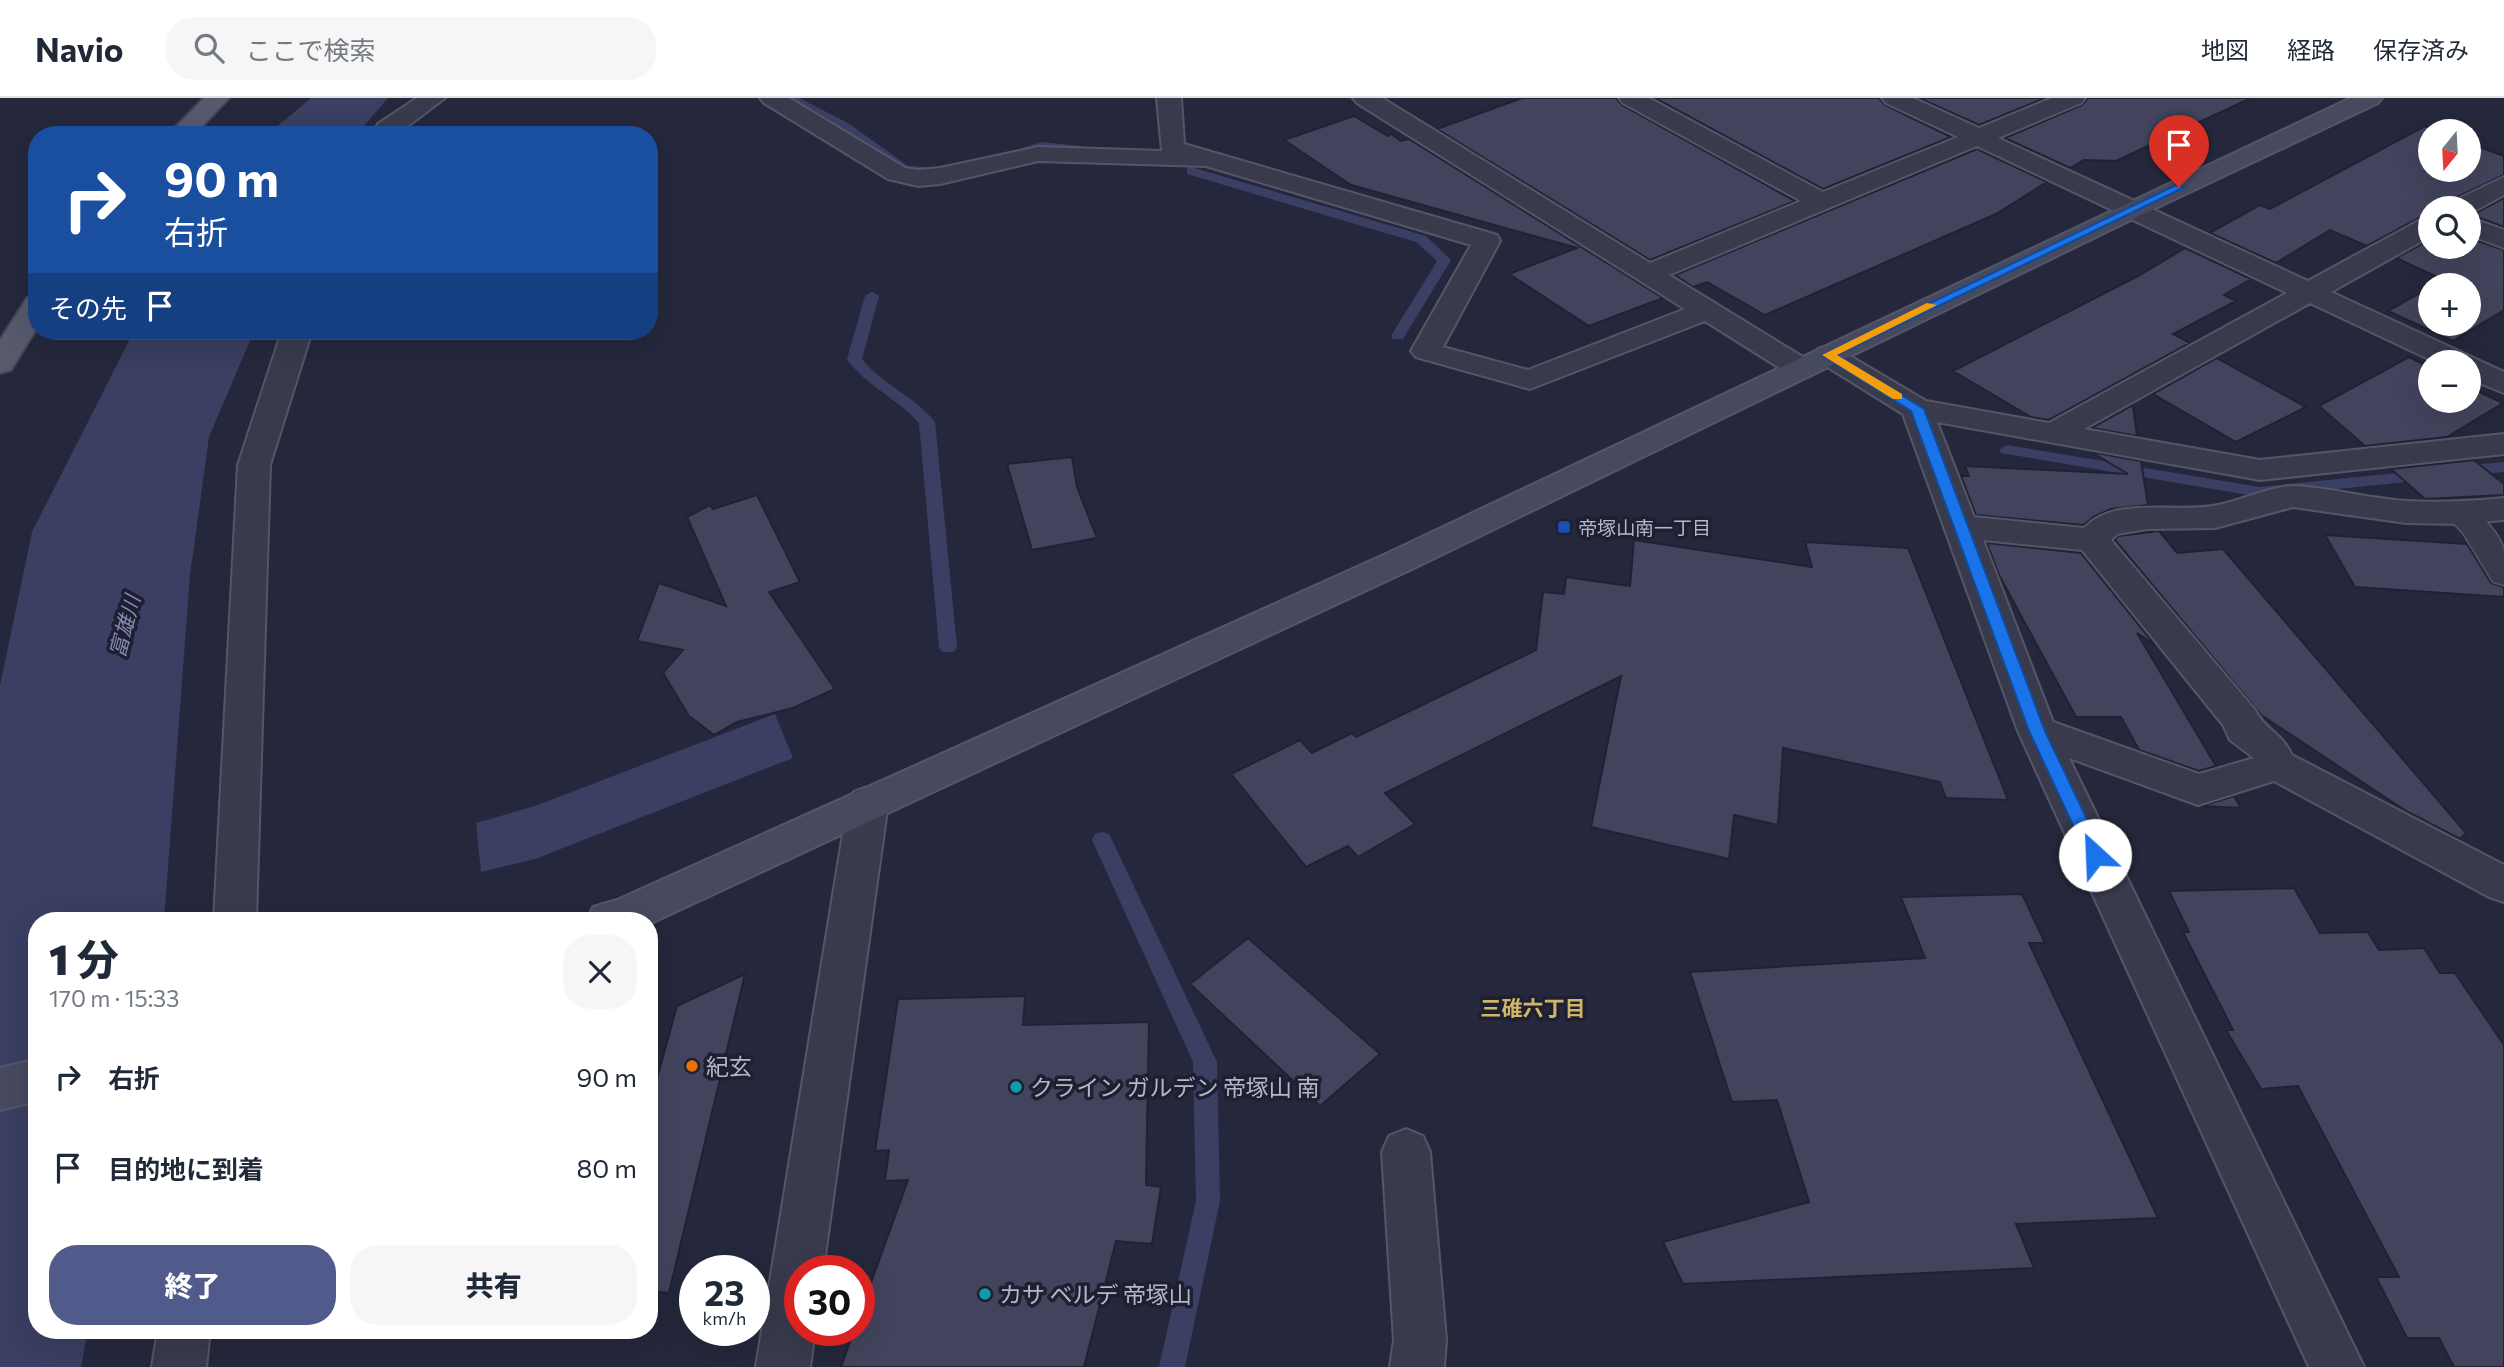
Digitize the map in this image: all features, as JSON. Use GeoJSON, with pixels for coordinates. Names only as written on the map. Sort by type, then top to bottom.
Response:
{"type":"FeatureCollection","features":[{"type":"Feature","properties":{"kind":"main road"},"geometry":{"type":"LineString","coordinates":[[189,126],[217,98]]}},
{"type":"Feature","properties":{"kind":"main road"},"geometry":{"type":"LineString","coordinates":[[0,363],[28,318]]}},
{"type":"Feature","properties":{"kind":"street"},"geometry":{"type":"LineString","coordinates":[[393,126],[433,98]]}},
{"type":"Feature","properties":{"kind":"street"},"geometry":{"type":"LineString","coordinates":[[772,98],[897,174],[918,178],[940,176],[1038,153],[1218,160]]}},
{"type":"Feature","properties":{"kind":"street"},"geometry":{"type":"LineString","coordinates":[[1169,98],[1172,148],[1487,242],[1426,351],[1530,380],[1705,311]]}},
{"type":"Feature","properties":{"kind":"street"},"geometry":{"type":"LineString","coordinates":[[1366,98],[1650,273],[1705,311],[1917,409],[2260,470],[2504,444]]}},
{"type":"Feature","properties":{"kind":"street"},"geometry":{"type":"LineString","coordinates":[[1631,98],[1822,202]]}},
{"type":"Feature","properties":{"kind":"street"},"geometry":{"type":"LineString","coordinates":[[1894,98],[2432,350]]}},
{"type":"Feature","properties":{"kind":"street"},"geometry":{"type":"LineString","coordinates":[[1650,273],[2073,98]]}},
{"type":"Feature","properties":{"kind":"street"},"geometry":{"type":"LineString","coordinates":[[632,912],[1400,561],[2132,209],[2370,98]]}},
{"type":"Feature","properties":{"kind":"street"},"geometry":{"type":"LineString","coordinates":[[2481,197],[2504,185]]}},
{"type":"Feature","properties":{"kind":"street"},"geometry":{"type":"LineString","coordinates":[[2481,230],[2504,240]]}},
{"type":"Feature","properties":{"kind":"street"},"geometry":{"type":"LineString","coordinates":[[2052,434],[2418,232]]}},
{"type":"Feature","properties":{"kind":"street"},"geometry":{"type":"LineString","coordinates":[[235,912],[254,465],[294,340]]}},
{"type":"Feature","properties":{"kind":"street"},"geometry":{"type":"LineString","coordinates":[[2481,373],[2504,384]]}},
{"type":"Feature","properties":{"kind":"street"},"geometry":{"type":"LineString","coordinates":[[1917,409],[2037,731],[2337,1367]]}},
{"type":"Feature","properties":{"kind":"street"},"geometry":{"type":"LineString","coordinates":[[2260,470],[2292,496]]}},
{"type":"Feature","properties":{"kind":"street"},"geometry":{"type":"LineString","coordinates":[[2092,540],[2106,525],[2147,518],[2215,517],[2292,496],[2406,512],[2459,513],[2504,509]]}},
{"type":"Feature","properties":{"kind":"street"},"geometry":{"type":"LineString","coordinates":[[1962,527],[2092,540],[2241,720],[2244,730],[2270,749],[2278,765],[2504,885]]}},
{"type":"Feature","properties":{"kind":"street"},"geometry":{"type":"LineString","coordinates":[[2037,731],[2198,790],[2278,765]]}},
{"type":"Feature","properties":{"kind":"street"},"geometry":{"type":"LineString","coordinates":[[783,1367],[868,803]]}},
{"type":"Feature","properties":{"kind":"street"},"geometry":{"type":"LineString","coordinates":[[0,1089],[28,1082]]}},
{"type":"Feature","properties":{"kind":"street"},"geometry":{"type":"LineString","coordinates":[[1406,1152],[1420,1340],[1418,1367]]}},
{"type":"Feature","properties":{"kind":"street"},"geometry":{"type":"LineString","coordinates":[[179,1367],[183,1339]]}},
{"type":"Feature","properties":{"kind":"lane"},"geometry":{"type":"LineString","coordinates":[[2459,513],[2474,526],[2504,573]]}},
{"type":"Feature","properties":{"kind":"water"},"geometry":{"type":"Polygon","coordinates":[[[311,98],[388,98],[364,126],[278,126],[311,98]]]}},
{"type":"Feature","properties":{"kind":"water","name":"富雄川"},"geometry":{"type":"Polygon","coordinates":[[[129,340],[250,340],[209,437],[190,575],[165,912],[28,912],[28,1339],[86,1339],[81,1367],[0,1367],[0,686],[32,532],[129,340]]]}},
{"type":"Feature","properties":{"kind":"water"},"geometry":{"type":"Polygon","coordinates":[[[775,714],[793,758],[535,859],[481,872],[476,823],[535,806],[775,714]]]}},
{"type":"Feature","properties":{"kind":"building"},"geometry":{"type":"Polygon","coordinates":[[[1522,98],[1616,98],[1622,105],[1795,201],[1650,260],[1437,129],[1522,98]]]}},
{"type":"Feature","properties":{"kind":"building"},"geometry":{"type":"Polygon","coordinates":[[[1655,98],[1879,98],[1885,105],[1951,137],[1823,189],[1655,98]]]}},
{"type":"Feature","properties":{"kind":"building"},"geometry":{"type":"Polygon","coordinates":[[[1919,98],[2045,98],[1979,125],[1919,98]]]}},
{"type":"Feature","properties":{"kind":"building"},"geometry":{"type":"Polygon","coordinates":[[[2088,98],[2251,98],[2116,161],[2084,160],[2070,168],[2005,138],[2082,105],[2088,98]]]}},
{"type":"Feature","properties":{"kind":"building"},"geometry":{"type":"Polygon","coordinates":[[[1354,116],[1388,136],[1391,134],[1401,141],[1409,139],[1663,298],[1589,326],[1509,274],[1577,248],[1351,185],[1284,140],[1354,116]]]}},
{"type":"Feature","properties":{"kind":"building"},"geometry":{"type":"Polygon","coordinates":[[[2418,130],[2418,182],[2482,182],[2482,148],[2504,156],[2504,175],[2459,196],[2418,196],[2418,219],[2367,246],[2330,230],[2276,263],[2210,233],[2260,205],[2270,209],[2418,130]]]}},
{"type":"Feature","properties":{"kind":"building"},"geometry":{"type":"Polygon","coordinates":[[[1977,149],[2047,182],[1996,214],[1765,315],[1707,282],[1693,287],[1675,275],[1977,149]]]}},
{"type":"Feature","properties":{"kind":"building"},"geometry":{"type":"Polygon","coordinates":[[[2504,198],[2504,227],[2481,218],[2481,210],[2504,198]]]}},
{"type":"Feature","properties":{"kind":"building"},"geometry":{"type":"Polygon","coordinates":[[[2481,242],[2504,250],[2504,310],[2481,324],[2481,273],[2429,273],[2396,258],[2418,246],[2418,259],[2481,259],[2481,242]]]}},
{"type":"Feature","properties":{"kind":"building"},"geometry":{"type":"Polygon","coordinates":[[[2185,248],[2251,279],[2224,295],[2236,301],[2173,334],[2190,343],[2049,420],[2031,417],[1953,371],[2138,276],[2185,248]]]}},
{"type":"Feature","properties":{"kind":"building"},"geometry":{"type":"Polygon","coordinates":[[[2418,294],[2418,325],[2388,311],[2418,294]]]}},
{"type":"Feature","properties":{"kind":"building"},"geometry":{"type":"Polygon","coordinates":[[[2442,336],[2461,336],[2453,341],[2442,336]]]}},
{"type":"Feature","properties":{"kind":"building"},"geometry":{"type":"Polygon","coordinates":[[[2409,357],[2418,362],[2418,413],[2481,413],[2481,393],[2503,403],[2447,437],[2365,446],[2319,406],[2409,357]]]}},
{"type":"Feature","properties":{"kind":"building"},"geometry":{"type":"Polygon","coordinates":[[[2217,358],[2306,407],[2236,442],[2153,394],[2217,358]]]}},
{"type":"Feature","properties":{"kind":"building"},"geometry":{"type":"Polygon","coordinates":[[[2133,405],[2137,436],[2092,428],[2133,405]]]}},
{"type":"Feature","properties":{"kind":"building"},"geometry":{"type":"Polygon","coordinates":[[[2091,452],[2141,461],[2148,505],[2111,509],[2083,525],[1976,515],[1961,476],[1969,476],[1965,466],[2128,474],[2091,452]]]}},
{"type":"Feature","properties":{"kind":"building"},"geometry":{"type":"Polygon","coordinates":[[[1072,457],[1077,487],[1097,538],[1032,550],[1007,464],[1072,457]]]}},
{"type":"Feature","properties":{"kind":"building"},"geometry":{"type":"Polygon","coordinates":[[[2474,460],[2504,484],[2504,495],[2425,499],[2391,469],[2474,460]]]}},
{"type":"Feature","properties":{"kind":"building"},"geometry":{"type":"Polygon","coordinates":[[[757,495],[800,582],[769,592],[835,689],[793,708],[737,722],[714,735],[689,716],[663,673],[683,650],[637,641],[659,583],[726,606],[687,517],[710,505],[713,509],[757,495]]]}},
{"type":"Feature","properties":{"kind":"building"},"geometry":{"type":"Polygon","coordinates":[[[2159,531],[2177,553],[2223,549],[2466,833],[2460,839],[2406,811],[2261,715],[2115,540],[2118,536],[2159,531]]]}},
{"type":"Feature","properties":{"kind":"building"},"geometry":{"type":"Polygon","coordinates":[[[2325,535],[2467,544],[2491,583],[2504,587],[2504,597],[2355,587],[2325,535]]]}},
{"type":"Feature","properties":{"kind":"building"},"geometry":{"type":"Polygon","coordinates":[[[1634,540],[1812,567],[1805,542],[1908,548],[2008,800],[1946,798],[1940,782],[1783,748],[1778,825],[1734,815],[1729,859],[1591,827],[1621,676],[1385,793],[1415,824],[1358,857],[1348,846],[1306,867],[1231,774],[1300,740],[1312,753],[1352,733],[1356,737],[1536,650],[1543,592],[1564,594],[1566,577],[1630,586],[1634,540]]]}},
{"type":"Feature","properties":{"kind":"building"},"geometry":{"type":"Polygon","coordinates":[[[1987,543],[2081,553],[2155,645],[2137,633],[2216,766],[2199,771],[2139,750],[2121,717],[2076,717],[1999,575],[1987,543]]]}},
{"type":"Feature","properties":{"kind":"building"},"geometry":{"type":"Polygon","coordinates":[[[2234,796],[2241,808],[2202,806],[2234,796]]]}},
{"type":"Feature","properties":{"kind":"building"},"geometry":{"type":"Polygon","coordinates":[[[2294,888],[2320,933],[2368,932],[2379,950],[2424,948],[2440,973],[2455,973],[2504,1045],[2504,1367],[2454,1367],[2439,1338],[2407,1338],[2376,1277],[2399,1277],[2298,1086],[2261,1089],[2226,1030],[2233,1030],[2183,932],[2189,932],[2169,891],[2294,888]]]}},
{"type":"Feature","properties":{"kind":"building"},"geometry":{"type":"Polygon","coordinates":[[[2022,894],[2045,943],[2029,943],[2158,1218],[2016,1224],[2034,1268],[1683,1284],[1663,1242],[1809,1202],[1777,1100],[1732,1102],[1690,972],[1925,958],[1901,897],[2022,894]]]}},
{"type":"Feature","properties":{"kind":"building"},"geometry":{"type":"Polygon","coordinates":[[[1248,938],[1380,1054],[1320,1106],[1190,984],[1248,938]]]}},
{"type":"Feature","properties":{"kind":"building","name":"紀玄"},"geometry":{"type":"Polygon","coordinates":[[[745,974],[669,1293],[658,1292],[658,1075],[677,1006],[745,974]]]}},
{"type":"Feature","properties":{"kind":"building"},"geometry":{"type":"Polygon","coordinates":[[[1025,996],[1023,1025],[1149,1022],[1146,1185],[1161,1187],[1152,1244],[1116,1241],[1084,1367],[841,1367],[848,1346],[875,1346],[875,1272],[908,1180],[885,1181],[889,1150],[875,1151],[898,999],[1025,996]]]}},
{"type":"Feature","properties":{"kind":"waterway"},"geometry":{"type":"LineString","coordinates":[[790,98],[844,126],[905,169],[927,171]]}},
{"type":"Feature","properties":{"kind":"waterway"},"geometry":{"type":"LineString","coordinates":[[1011,154],[1041,146],[1081,150]]}},
{"type":"Feature","properties":{"kind":"waterway"},"geometry":{"type":"LineString","coordinates":[[1191,171],[1421,239],[1444,260],[1398,336]]}},
{"type":"Feature","properties":{"kind":"waterway"},"geometry":{"type":"LineString","coordinates":[[872,296],[854,359],[870,377],[910,405],[927,422],[948,647]]}},
{"type":"Feature","properties":{"kind":"waterway"},"geometry":{"type":"LineString","coordinates":[[2007,450],[2260,492],[2426,475]]}},
{"type":"Feature","properties":{"kind":"waterway"},"geometry":{"type":"LineString","coordinates":[[2460,471],[2504,467]]}},
{"type":"Feature","properties":{"kind":"waterway"},"geometry":{"type":"LineString","coordinates":[[1102,840],[1205,1062],[1208,1201],[1172,1367]]}},
{"type":"Feature","properties":{"kind":"slow traffic"},"geometry":{"type":"LineString","coordinates":[[1897,397],[1828,355],[1931,305]]}},
{"type":"Feature","properties":{"kind":"place","name":"帝塚山南一丁目"},"geometry":{"type":"Point","coordinates":[1564,527]}},
{"type":"Feature","properties":{"kind":"place","name":"紀玄"},"geometry":{"type":"Point","coordinates":[692,1066]}},
{"type":"Feature","properties":{"kind":"place","name":"クライン ガルデン 帝塚山 南"},"geometry":{"type":"Point","coordinates":[1016,1087]}},
{"type":"Feature","properties":{"kind":"place","name":"カサ ベルデ 帝塚山"},"geometry":{"type":"Point","coordinates":[985,1294]}},
{"type":"Feature","properties":{"kind":"district","name":"三碓六丁目"},"geometry":{"type":"Point","coordinates":[1533,1007]}},
{"type":"Feature","properties":{"kind":"route"},"geometry":{"type":"LineString","coordinates":[[2095,855],[2037,731],[1917,409],[1828,355],[2179,187]]}}]}
